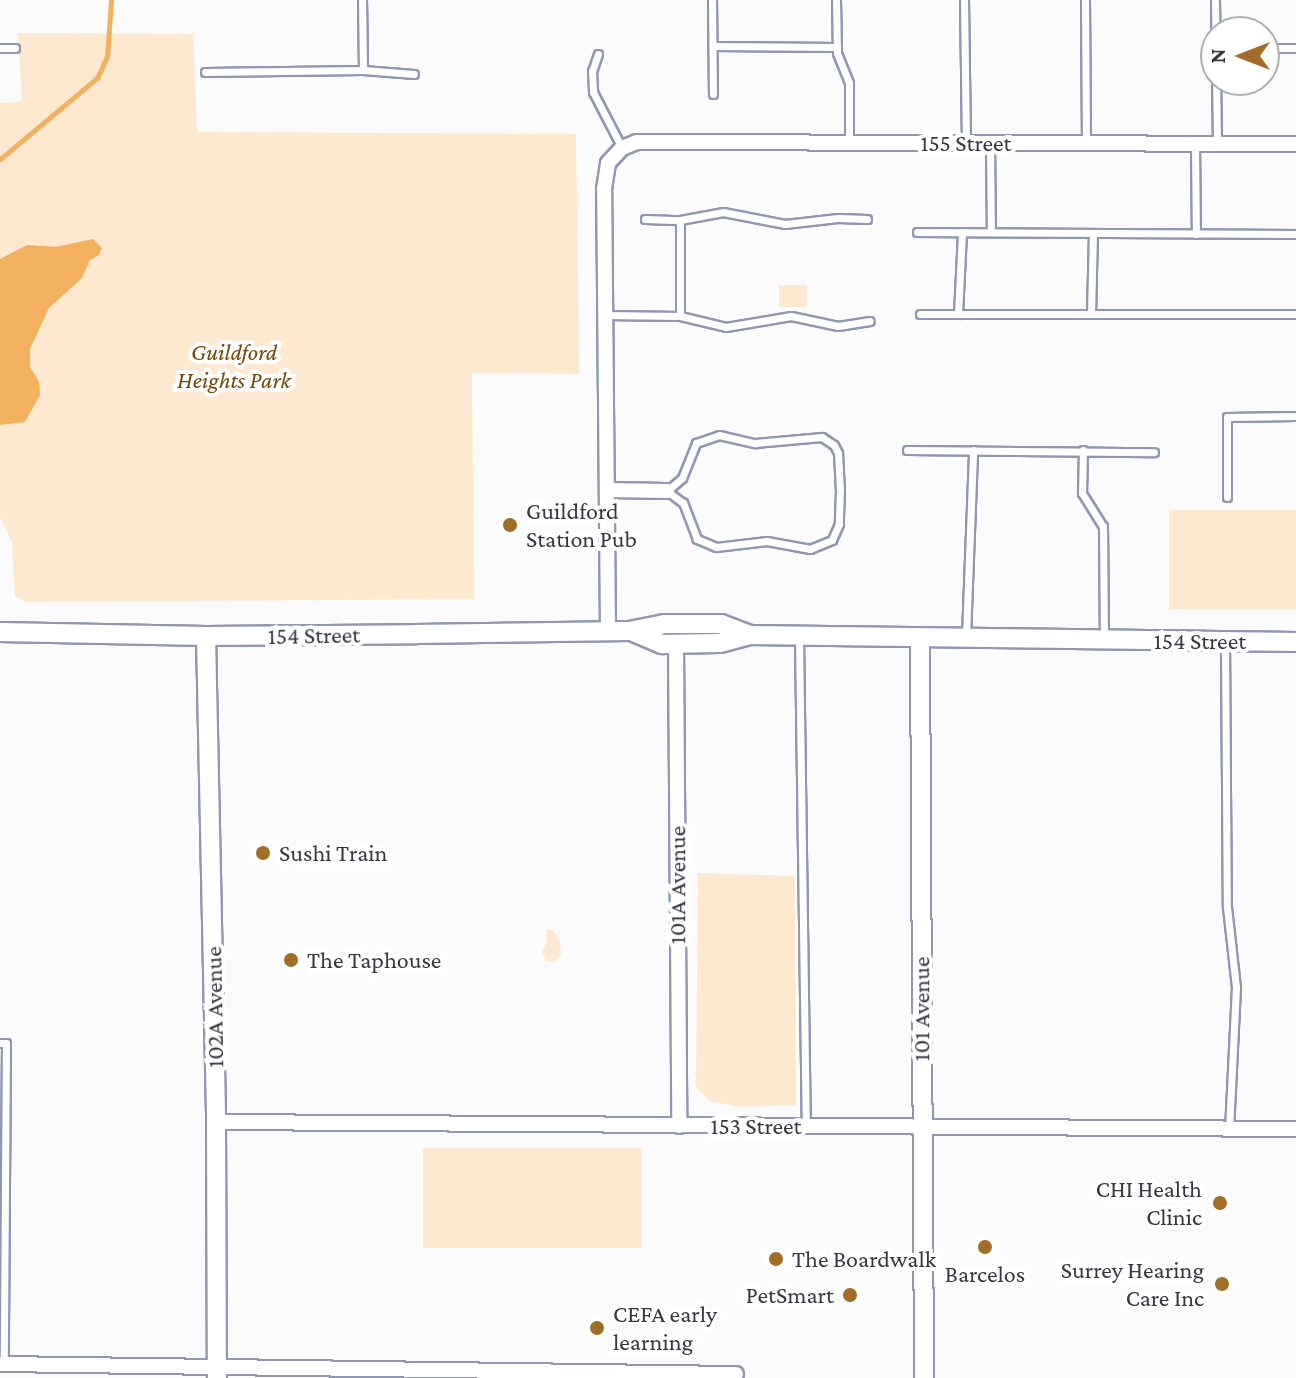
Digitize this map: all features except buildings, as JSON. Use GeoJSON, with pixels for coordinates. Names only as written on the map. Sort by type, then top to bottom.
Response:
{"type":"FeatureCollection","features":[{"type":"Feature","properties":{"kind":"street","name":"155 Street"},"geometry":{"type":"LineString","coordinates":[[622,148],[637,142],[1296,144]]}},
{"type":"Feature","properties":{"kind":"street"},"geometry":{"type":"LineString","coordinates":[[608,631],[605,179],[611,158],[622,148]]}},
{"type":"Feature","properties":{"kind":"street"},"geometry":{"type":"LineString","coordinates":[[607,490],[667,491]]}},
{"type":"Feature","properties":{"kind":"street","name":"154 Street"},"geometry":{"type":"LineString","coordinates":[[0,632],[206,636],[629,631],[664,624],[721,624],[749,635]]}},
{"type":"Feature","properties":{"kind":"street","name":"154 Street"},"geometry":{"type":"LineString","coordinates":[[629,631],[662,644],[720,643],[749,635],[1296,642]]}},
{"type":"Feature","properties":{"kind":"street","name":"102A Avenue"},"geometry":{"type":"LineString","coordinates":[[206,636],[216,1122],[217,1372]]}},
{"type":"Feature","properties":{"kind":"street","name":"101 Avenue"},"geometry":{"type":"LineString","coordinates":[[920,639],[924,1378]]}},
{"type":"Feature","properties":{"kind":"street","name":"101A Avenue"},"geometry":{"type":"LineString","coordinates":[[676,643],[679,1126]]}},
{"type":"Feature","properties":{"kind":"street","name":"153 Street"},"geometry":{"type":"LineString","coordinates":[[216,1122],[1296,1129]]}},
{"type":"Feature","properties":{"kind":"street"},"geometry":{"type":"LineString","coordinates":[[2,1364],[217,1372],[736,1374]]}},
{"type":"Feature","properties":{"kind":"lane"},"geometry":{"type":"LineString","coordinates":[[362,0],[363,70]]}},
{"type":"Feature","properties":{"kind":"lane"},"geometry":{"type":"LineString","coordinates":[[712,0],[713,94]]}},
{"type":"Feature","properties":{"kind":"lane"},"geometry":{"type":"LineString","coordinates":[[836,0],[837,47],[849,83],[849,143]]}},
{"type":"Feature","properties":{"kind":"lane"},"geometry":{"type":"LineString","coordinates":[[964,0],[966,143]]}},
{"type":"Feature","properties":{"kind":"lane"},"geometry":{"type":"LineString","coordinates":[[1085,0],[1086,143]]}},
{"type":"Feature","properties":{"kind":"lane"},"geometry":{"type":"LineString","coordinates":[[713,46],[837,47]]}},
{"type":"Feature","properties":{"kind":"lane"},"geometry":{"type":"LineString","coordinates":[[0,48],[15,48]]}},
{"type":"Feature","properties":{"kind":"lane"},"geometry":{"type":"LineString","coordinates":[[598,54],[592,71],[593,92],[622,148]]}},
{"type":"Feature","properties":{"kind":"lane"},"geometry":{"type":"LineString","coordinates":[[205,72],[363,70],[414,74]]}},
{"type":"Feature","properties":{"kind":"lane"},"geometry":{"type":"LineString","coordinates":[[1216,96],[1217,144]]}},
{"type":"Feature","properties":{"kind":"lane"},"geometry":{"type":"LineString","coordinates":[[990,143],[991,232]]}},
{"type":"Feature","properties":{"kind":"lane"},"geometry":{"type":"LineString","coordinates":[[1195,144],[1196,234]]}},
{"type":"Feature","properties":{"kind":"lane"},"geometry":{"type":"LineString","coordinates":[[645,219],[680,220],[723,212],[785,224],[838,218],[867,219]]}},
{"type":"Feature","properties":{"kind":"lane"},"geometry":{"type":"LineString","coordinates":[[680,220],[680,316]]}},
{"type":"Feature","properties":{"kind":"lane"},"geometry":{"type":"LineString","coordinates":[[917,232],[1296,234]]}},
{"type":"Feature","properties":{"kind":"lane"},"geometry":{"type":"LineString","coordinates":[[958,314],[962,232]]}},
{"type":"Feature","properties":{"kind":"lane"},"geometry":{"type":"LineString","coordinates":[[1091,314],[1093,233]]}},
{"type":"Feature","properties":{"kind":"lane"},"geometry":{"type":"LineString","coordinates":[[920,314],[1296,314]]}},
{"type":"Feature","properties":{"kind":"lane"},"geometry":{"type":"LineString","coordinates":[[605,315],[680,316],[726,327],[791,316],[838,326],[870,321]]}},
{"type":"Feature","properties":{"kind":"lane"},"geometry":{"type":"LineString","coordinates":[[1227,497],[1227,417],[1296,416]]}},
{"type":"Feature","properties":{"kind":"lane"},"geometry":{"type":"LineString","coordinates":[[719,435],[755,443],[822,437],[838,453],[839,524],[835,536],[821,547],[810,549],[767,541],[707,545],[694,534],[683,503],[667,491],[682,478],[696,443],[708,436],[719,435]]}},
{"type":"Feature","properties":{"kind":"lane"},"geometry":{"type":"LineString","coordinates":[[907,450],[1154,452]]}},
{"type":"Feature","properties":{"kind":"lane"},"geometry":{"type":"LineString","coordinates":[[966,640],[973,450]]}},
{"type":"Feature","properties":{"kind":"lane"},"geometry":{"type":"LineString","coordinates":[[1083,450],[1082,493],[1103,526],[1104,640]]}},
{"type":"Feature","properties":{"kind":"lane"},"geometry":{"type":"LineString","coordinates":[[799,636],[806,1127]]}},
{"type":"Feature","properties":{"kind":"lane"},"geometry":{"type":"LineString","coordinates":[[1225,641],[1227,907],[1236,987],[1229,1128]]}},
{"type":"Feature","properties":{"kind":"lane"},"geometry":{"type":"LineString","coordinates":[[0,1043],[6,1043],[2,1364]]}},
{"type":"Feature","properties":{"kind":"green space","name":"Guildford Heights Park"},"geometry":{"type":"Polygon","coordinates":[[[18,33],[193,34],[197,132],[576,134],[579,374],[472,373],[474,599],[26,602],[15,596],[12,542],[0,517],[0,103],[22,102],[18,33]]]}},
{"type":"Feature","properties":{"kind":"green space"},"geometry":{"type":"Polygon","coordinates":[[[779,285],[807,285],[807,307],[779,307],[779,285]]]}},
{"type":"Feature","properties":{"kind":"green space"},"geometry":{"type":"Polygon","coordinates":[[[1169,510],[1296,510],[1296,609],[1169,609],[1169,510]]]}},
{"type":"Feature","properties":{"kind":"green space"},"geometry":{"type":"Polygon","coordinates":[[[698,873],[795,876],[796,1105],[739,1107],[709,1101],[696,1086],[698,873]]]}},
{"type":"Feature","properties":{"kind":"green space"},"geometry":{"type":"Polygon","coordinates":[[[546,929],[554,931],[560,941],[561,955],[556,961],[546,961],[542,952],[547,941],[546,929]]]}},
{"type":"Feature","properties":{"kind":"green space"},"geometry":{"type":"Polygon","coordinates":[[[423,1148],[641,1148],[641,1248],[423,1248],[423,1148]]]}},
{"type":"Feature","properties":{"kind":"shaded area"},"geometry":{"type":"Polygon","coordinates":[[[93,239],[102,248],[99,255],[90,260],[82,278],[49,308],[30,349],[30,367],[39,382],[40,395],[25,422],[0,425],[0,259],[27,245],[56,247],[93,239]]]}},
{"type":"Feature","properties":{"kind":"waterway"},"geometry":{"type":"LineString","coordinates":[[0,159],[97,78],[107,57],[111,0]]}},
{"type":"Feature","properties":{"kind":"place","name":"Guildford Station Pub"},"geometry":{"type":"Point","coordinates":[510,525]}},
{"type":"Feature","properties":{"kind":"place","name":"Sushi Train"},"geometry":{"type":"Point","coordinates":[263,853]}},
{"type":"Feature","properties":{"kind":"place","name":"The Taphouse"},"geometry":{"type":"Point","coordinates":[291,960]}},
{"type":"Feature","properties":{"kind":"place","name":"CHI Health Clinic"},"geometry":{"type":"Point","coordinates":[1220,1203]}},
{"type":"Feature","properties":{"kind":"place","name":"Barcelos"},"geometry":{"type":"Point","coordinates":[985,1247]}},
{"type":"Feature","properties":{"kind":"place","name":"The Boardwalk"},"geometry":{"type":"Point","coordinates":[776,1259]}},
{"type":"Feature","properties":{"kind":"place","name":"Surrey Hearing Care Inc"},"geometry":{"type":"Point","coordinates":[1222,1284]}},
{"type":"Feature","properties":{"kind":"place","name":"PetSmart"},"geometry":{"type":"Point","coordinates":[850,1295]}},
{"type":"Feature","properties":{"kind":"place","name":"CEFA early learning"},"geometry":{"type":"Point","coordinates":[597,1328]}}]}
